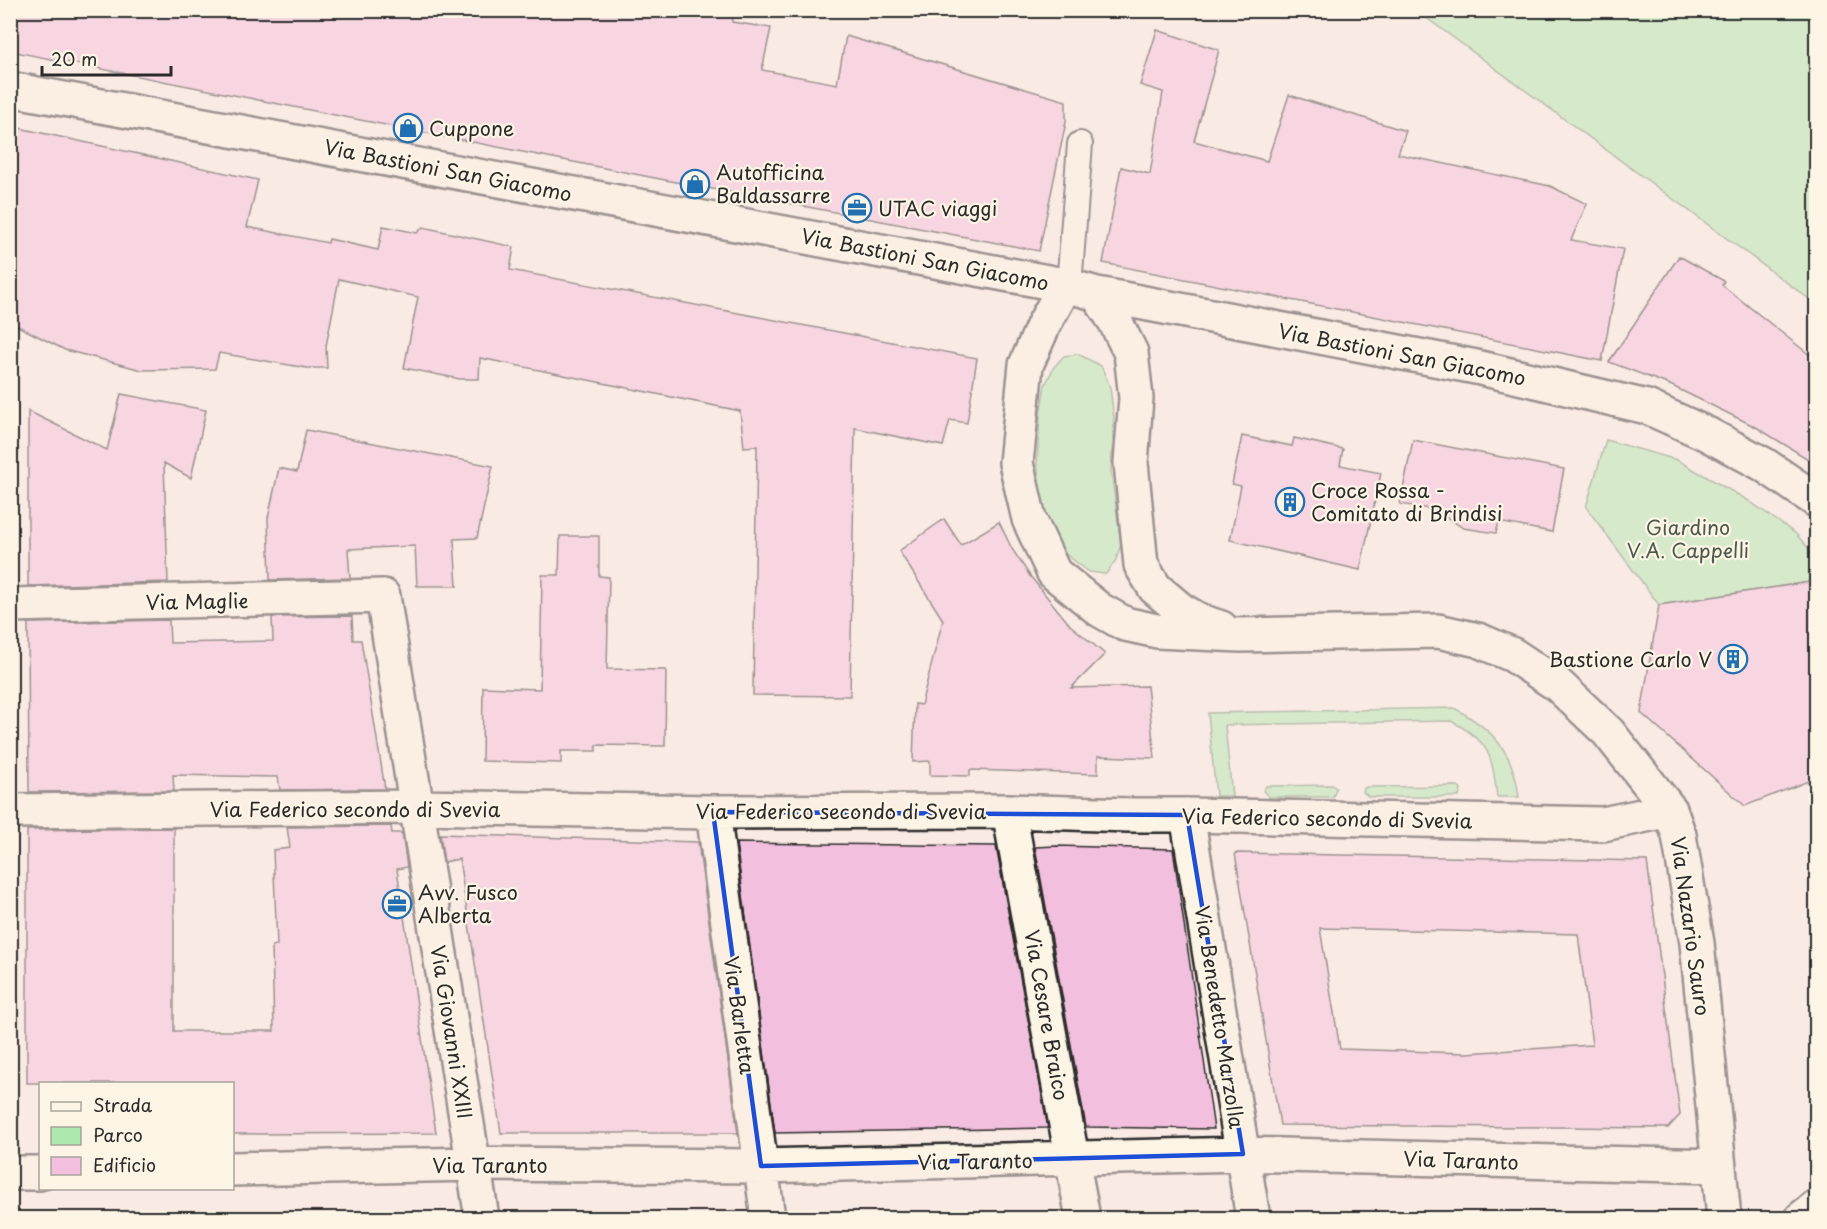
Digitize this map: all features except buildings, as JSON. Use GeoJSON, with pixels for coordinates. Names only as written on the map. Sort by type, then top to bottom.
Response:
{"type":"FeatureCollection","features":[{"type":"Feature","properties":{"kind":"street","name":"Via Bastioni San Giacomo"},"geometry":{"type":"LineString","coordinates":[[10,89],[1077,289],[1476,367],[1647,407],[1707,434],[1763,464],[1816,500]]}},
{"type":"Feature","properties":{"kind":"street","name":"Via Nazario Sauro"},"geometry":{"type":"LineString","coordinates":[[1240,635],[1200,621],[1181,610],[1155,588],[1141,565],[1131,463],[1136,398],[1131,353],[1115,321],[1077,289],[1044,324],[1026,365],[1016,463],[1029,519],[1054,573],[1100,610],[1125,624],[1157,631],[1240,635],[1438,631],[1478,640],[1513,655],[1558,685],[1608,732],[1670,810],[1680,835],[1698,943],[1724,1218]]}},
{"type":"Feature","properties":{"kind":"street","name":"Via Maglie"},"geometry":{"type":"LineString","coordinates":[[10,605],[383,596]]}},
{"type":"Feature","properties":{"kind":"street","name":"Via Giovanni XXIII"},"geometry":{"type":"LineString","coordinates":[[383,596],[482,1218]]}},
{"type":"Feature","properties":{"kind":"street","name":"Via Federico secondo di Svevia"},"geometry":{"type":"LineString","coordinates":[[10,811],[417,807],[712,812],[1009,811],[1603,824],[1670,810]]}},
{"type":"Feature","properties":{"kind":"street","name":"Via Cesare Braico"},"geometry":{"type":"LineString","coordinates":[[1009,811],[1083,1218]]}},
{"type":"Feature","properties":{"kind":"street","name":"Via Barletta"},"geometry":{"type":"LineString","coordinates":[[712,812],[768,1218]]}},
{"type":"Feature","properties":{"kind":"street","name":"Via Benedetto Marzolla"},"geometry":{"type":"LineString","coordinates":[[1187,815],[1253,1218]]}},
{"type":"Feature","properties":{"kind":"street","name":"Via Taranto"},"geometry":{"type":"LineString","coordinates":[[234,1169],[473,1164],[761,1166],[1243,1154],[1718,1166]]}},
{"type":"Feature","properties":{"kind":"street"},"geometry":{"type":"LineString","coordinates":[[10,1173],[39,1173]]}},
{"type":"Feature","properties":{"kind":"street"},"geometry":{"type":"LineString","coordinates":[[1802,1218],[1816,1207]]}},
{"type":"Feature","properties":{"kind":"lane"},"geometry":{"type":"LineString","coordinates":[[1077,289],[1080,144]]}},
{"type":"Feature","properties":{"kind":"highlighted area"},"geometry":{"type":"Polygon","coordinates":[[[713,812],[1187,815],[1243,1154],[761,1166],[713,812]]]}},
{"type":"Feature","properties":{"kind":"green space"},"geometry":{"type":"Polygon","coordinates":[[[1417,11],[1816,11],[1816,304],[1417,11]]]}},
{"type":"Feature","properties":{"kind":"green space"},"geometry":{"type":"Polygon","coordinates":[[[1078,354],[1101,366],[1110,387],[1114,418],[1111,471],[1121,544],[1116,560],[1106,574],[1089,572],[1063,552],[1045,522],[1037,463],[1040,416],[1045,385],[1054,367],[1064,356],[1078,354]]]}},
{"type":"Feature","properties":{"kind":"green space","name":"Giardino V.A. Cappelli"},"geometry":{"type":"Polygon","coordinates":[[[1606,440],[1677,460],[1749,501],[1796,534],[1816,557],[1816,581],[1659,605],[1586,507],[1606,440]]]}},
{"type":"Feature","properties":{"kind":"green space"},"geometry":{"type":"Polygon","coordinates":[[[1454,708],[1480,724],[1499,744],[1512,767],[1519,797],[1497,797],[1491,760],[1487,751],[1474,735],[1451,721],[1225,725],[1232,796],[1216,796],[1208,713],[1454,708]]]}},
{"type":"Feature","properties":{"kind":"green space"},"geometry":{"type":"Polygon","coordinates":[[[1332,785],[1336,788],[1333,797],[1269,797],[1263,791],[1266,786],[1332,785]]]}},
{"type":"Feature","properties":{"kind":"green space"},"geometry":{"type":"Polygon","coordinates":[[[1458,786],[1461,789],[1459,797],[1369,797],[1363,792],[1367,787],[1458,786]]]}},
{"type":"Feature","properties":{"kind":"place","name":"Cuppone"},"geometry":{"type":"Point","coordinates":[408,128]}},
{"type":"Feature","properties":{"kind":"place","name":"Autofficina Baldassarre"},"geometry":{"type":"Point","coordinates":[695,184]}},
{"type":"Feature","properties":{"kind":"place","name":"UTAC viaggi"},"geometry":{"type":"Point","coordinates":[857,208]}},
{"type":"Feature","properties":{"kind":"place","name":"Croce Rossa - Comitato di Brindisi"},"geometry":{"type":"Point","coordinates":[1290,502]}},
{"type":"Feature","properties":{"kind":"place","name":"Bastione Carlo V"},"geometry":{"type":"Point","coordinates":[1733,659]}},
{"type":"Feature","properties":{"kind":"place","name":"Avv. Fusco Alberta"},"geometry":{"type":"Point","coordinates":[397,904]}}]}
